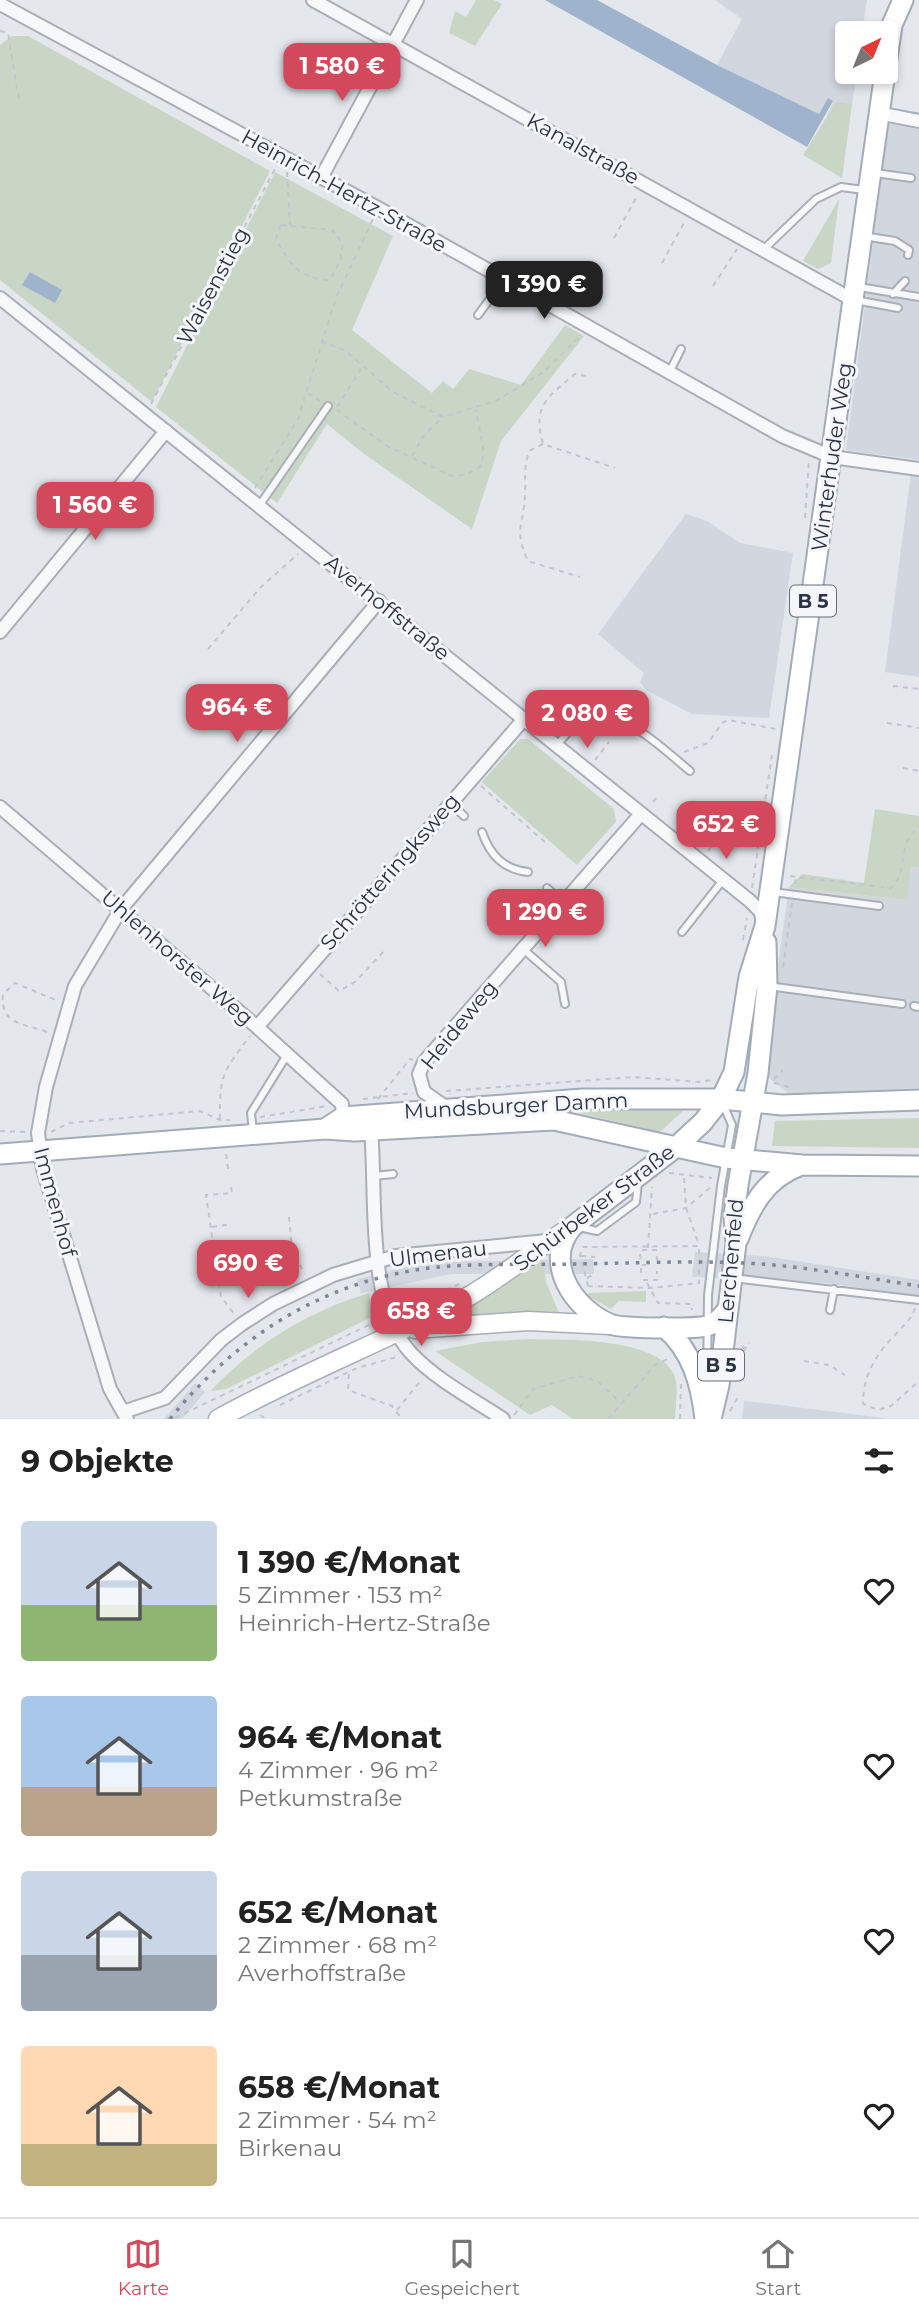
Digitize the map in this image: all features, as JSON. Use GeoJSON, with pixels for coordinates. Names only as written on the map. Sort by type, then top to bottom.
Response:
{"type":"FeatureCollection","features":[{"type":"Feature","properties":{"kind":"main road"},"geometry":{"type":"LineString","coordinates":[[887,0],[891,21]]}},
{"type":"Feature","properties":{"kind":"main road"},"geometry":{"type":"LineString","coordinates":[[894,21],[903,0]]}},
{"type":"Feature","properties":{"kind":"main road","name":"Winterhuder Weg"},"geometry":{"type":"LineString","coordinates":[[724,1106],[734,1072],[749,977],[765,926],[772,883],[883,84]]}},
{"type":"Feature","properties":{"kind":"main road","name":"Winterhuder Weg"},"geometry":{"type":"LineString","coordinates":[[753,1103],[767,986],[765,926]]}},
{"type":"Feature","properties":{"kind":"main road","name":"Mundsburger Damm"},"geometry":{"type":"LineString","coordinates":[[0,1154],[39,1142],[221,1128],[253,1126],[325,1129],[447,1108],[583,1099],[724,1106]]}},
{"type":"Feature","properties":{"kind":"main road"},"geometry":{"type":"LineString","coordinates":[[724,1106],[753,1103],[919,1100]]}},
{"type":"Feature","properties":{"kind":"main road","name":"Lerchenfeld"},"geometry":{"type":"LineString","coordinates":[[713,1418],[736,1243],[734,1159],[746,1139],[753,1103]]}},
{"type":"Feature","properties":{"kind":"main road","name":"Schürbeker Straße"},"geometry":{"type":"LineString","coordinates":[[218,1419],[280,1384],[397,1332],[502,1278],[547,1241],[573,1226],[642,1174],[724,1106]]}},
{"type":"Feature","properties":{"kind":"main road","name":"Mundsburger Damm"},"geometry":{"type":"LineString","coordinates":[[325,1129],[342,1111],[368,1123],[554,1120],[734,1159],[802,1165],[918,1166]]}},
{"type":"Feature","properties":{"kind":"main road"},"geometry":{"type":"LineString","coordinates":[[736,1243],[747,1215],[764,1189],[776,1177],[802,1165]]}},
{"type":"Feature","properties":{"kind":"main road"},"geometry":{"type":"LineString","coordinates":[[573,1226],[561,1243],[560,1264],[564,1280],[587,1309],[612,1325]]}},
{"type":"Feature","properties":{"kind":"main road"},"geometry":{"type":"LineString","coordinates":[[397,1332],[514,1321],[664,1327],[699,1319],[715,1322],[727,1310]]}},
{"type":"Feature","properties":{"kind":"main road","name":"B 5"},"geometry":{"type":"LineString","coordinates":[[664,1327],[686,1350],[703,1399],[713,1418]]}},
{"type":"Feature","properties":{"kind":"street","name":"Kanalstraße"},"geometry":{"type":"LineString","coordinates":[[313,0],[763,250],[854,293]]}},
{"type":"Feature","properties":{"kind":"street"},"geometry":{"type":"LineString","coordinates":[[321,178],[417,0]]}},
{"type":"Feature","properties":{"kind":"street","name":"Heinrich-Hertz-Straße"},"geometry":{"type":"LineString","coordinates":[[0,4],[379,208],[669,373],[810,449],[832,457],[919,469]]}},
{"type":"Feature","properties":{"kind":"street"},"geometry":{"type":"LineString","coordinates":[[878,113],[919,121]]}},
{"type":"Feature","properties":{"kind":"street","name":"Averhoffstraße"},"geometry":{"type":"LineString","coordinates":[[0,298],[750,901],[760,911],[765,926]]}},
{"type":"Feature","properties":{"kind":"street"},"geometry":{"type":"LineString","coordinates":[[0,632],[166,431]]}},
{"type":"Feature","properties":{"kind":"street","name":"Immenhof"},"geometry":{"type":"LineString","coordinates":[[125,1416],[106,1378],[39,1142],[59,1036],[75,986],[121,909],[379,601]]}},
{"type":"Feature","properties":{"kind":"street","name":"Schrötteringksweg"},"geometry":{"type":"LineString","coordinates":[[257,1027],[524,719]]}},
{"type":"Feature","properties":{"kind":"street","name":"Uhlenhorster Weg"},"geometry":{"type":"LineString","coordinates":[[0,807],[257,1027],[342,1111]]}},
{"type":"Feature","properties":{"kind":"street","name":"Heideweg"},"geometry":{"type":"LineString","coordinates":[[447,1108],[424,1092],[419,1074],[424,1062],[640,814]]}},
{"type":"Feature","properties":{"kind":"street"},"geometry":{"type":"LineString","coordinates":[[368,1123],[379,1262],[388,1315],[411,1353],[429,1370],[503,1419]]}},
{"type":"Feature","properties":{"kind":"street","name":"Ulmenau"},"geometry":{"type":"LineString","coordinates":[[125,1416],[165,1398],[221,1339],[310,1284],[396,1256],[547,1241]]}},
{"type":"Feature","properties":{"kind":"lane"},"geometry":{"type":"LineString","coordinates":[[763,250],[816,199],[841,187],[869,181],[911,178]]}},
{"type":"Feature","properties":{"kind":"lane"},"geometry":{"type":"LineString","coordinates":[[861,236],[895,241],[909,253],[918,251]]}},
{"type":"Feature","properties":{"kind":"lane"},"geometry":{"type":"LineString","coordinates":[[478,315],[504,280]]}},
{"type":"Feature","properties":{"kind":"lane"},"geometry":{"type":"LineString","coordinates":[[893,293],[905,281]]}},
{"type":"Feature","properties":{"kind":"lane"},"geometry":{"type":"LineString","coordinates":[[854,293],[893,293],[919,297]]}},
{"type":"Feature","properties":{"kind":"lane"},"geometry":{"type":"LineString","coordinates":[[854,293],[898,308]]}},
{"type":"Feature","properties":{"kind":"lane"},"geometry":{"type":"LineString","coordinates":[[669,373],[681,349]]}},
{"type":"Feature","properties":{"kind":"lane"},"geometry":{"type":"LineString","coordinates":[[259,506],[328,407]]}},
{"type":"Feature","properties":{"kind":"lane"},"geometry":{"type":"LineString","coordinates":[[555,746],[579,721],[593,715],[611,716],[640,730],[690,771]]}},
{"type":"Feature","properties":{"kind":"lane"},"geometry":{"type":"LineString","coordinates":[[450,803],[464,816]]}},
{"type":"Feature","properties":{"kind":"lane"},"geometry":{"type":"LineString","coordinates":[[482,832],[489,850],[496,857],[510,869],[528,872]]}},
{"type":"Feature","properties":{"kind":"lane"},"geometry":{"type":"LineString","coordinates":[[682,932],[723,880]]}},
{"type":"Feature","properties":{"kind":"lane"},"geometry":{"type":"LineString","coordinates":[[772,883],[879,906]]}},
{"type":"Feature","properties":{"kind":"lane"},"geometry":{"type":"LineString","coordinates":[[547,888],[563,902]]}},
{"type":"Feature","properties":{"kind":"lane"},"geometry":{"type":"LineString","coordinates":[[523,949],[561,982],[565,1004]]}},
{"type":"Feature","properties":{"kind":"lane"},"geometry":{"type":"LineString","coordinates":[[767,986],[902,1004]]}},
{"type":"Feature","properties":{"kind":"lane"},"geometry":{"type":"LineString","coordinates":[[253,1126],[251,1113],[288,1055]]}},
{"type":"Feature","properties":{"kind":"lane"},"geometry":{"type":"LineString","coordinates":[[713,1418],[699,1319],[734,1159],[732,1125],[724,1106]]}},
{"type":"Feature","properties":{"kind":"lane"},"geometry":{"type":"LineString","coordinates":[[374,1176],[393,1174]]}},
{"type":"Feature","properties":{"kind":"lane"},"geometry":{"type":"LineString","coordinates":[[731,1278],[919,1300]]}},
{"type":"Feature","properties":{"kind":"lane"},"geometry":{"type":"LineString","coordinates":[[830,1310],[834,1289]]}},
{"type":"Feature","properties":{"kind":"path"},"geometry":{"type":"LineString","coordinates":[[0,32],[8,33],[19,100]]}},
{"type":"Feature","properties":{"kind":"path"},"geometry":{"type":"LineString","coordinates":[[284,158],[290,227]]}},
{"type":"Feature","properties":{"kind":"path","name":"Waisenstieg"},"geometry":{"type":"LineString","coordinates":[[145,415],[284,158]]}},
{"type":"Feature","properties":{"kind":"path"},"geometry":{"type":"LineString","coordinates":[[614,238],[644,183]]}},
{"type":"Feature","properties":{"kind":"path"},"geometry":{"type":"LineString","coordinates":[[248,497],[298,419],[336,298],[379,208]]}},
{"type":"Feature","properties":{"kind":"path"},"geometry":{"type":"LineString","coordinates":[[662,263],[691,209]]}},
{"type":"Feature","properties":{"kind":"path"},"geometry":{"type":"LineString","coordinates":[[281,225],[290,227],[332,230],[343,243],[340,261],[330,280],[316,280],[298,273],[284,256],[276,238],[281,225]]}},
{"type":"Feature","properties":{"kind":"path"},"geometry":{"type":"LineString","coordinates":[[713,286],[743,239]]}},
{"type":"Feature","properties":{"kind":"path"},"geometry":{"type":"LineString","coordinates":[[412,457],[424,435],[443,417],[496,401],[542,373],[568,352],[587,327]]}},
{"type":"Feature","properties":{"kind":"path"},"geometry":{"type":"LineString","coordinates":[[321,341],[346,351],[393,392],[443,417]]}},
{"type":"Feature","properties":{"kind":"path"},"geometry":{"type":"LineString","coordinates":[[336,409],[363,366]]}},
{"type":"Feature","properties":{"kind":"path"},"geometry":{"type":"LineString","coordinates":[[542,444],[538,412],[547,398],[575,374],[586,376]]}},
{"type":"Feature","properties":{"kind":"path"},"geometry":{"type":"LineString","coordinates":[[308,393],[328,407],[336,409],[387,446],[452,476],[466,475],[480,467],[484,453],[475,409]]}},
{"type":"Feature","properties":{"kind":"path"},"geometry":{"type":"LineString","coordinates":[[580,577],[528,561],[521,545],[518,527],[526,495],[522,470],[528,451],[542,444],[615,468]]}},
{"type":"Feature","properties":{"kind":"path"},"geometry":{"type":"LineString","coordinates":[[805,520],[810,449]]}},
{"type":"Feature","properties":{"kind":"path"},"geometry":{"type":"LineString","coordinates":[[799,484],[806,485]]}},
{"type":"Feature","properties":{"kind":"path"},"geometry":{"type":"LineString","coordinates":[[208,649],[260,588],[308,545]]}},
{"type":"Feature","properties":{"kind":"path"},"geometry":{"type":"LineString","coordinates":[[893,685],[919,689]]}},
{"type":"Feature","properties":{"kind":"path"},"geometry":{"type":"LineString","coordinates":[[674,758],[709,743],[722,723],[728,720],[778,729],[780,720]]}},
{"type":"Feature","properties":{"kind":"path"},"geometry":{"type":"LineString","coordinates":[[887,723],[919,728]]}},
{"type":"Feature","properties":{"kind":"path"},"geometry":{"type":"LineString","coordinates":[[586,771],[609,742]]}},
{"type":"Feature","properties":{"kind":"path"},"geometry":{"type":"LineString","coordinates":[[743,939],[773,753]]}},
{"type":"Feature","properties":{"kind":"path"},"geometry":{"type":"LineString","coordinates":[[902,768],[919,771]]}},
{"type":"Feature","properties":{"kind":"path"},"geometry":{"type":"LineString","coordinates":[[472,778],[546,844]]}},
{"type":"Feature","properties":{"kind":"path"},"geometry":{"type":"LineString","coordinates":[[653,802],[658,796]]}},
{"type":"Feature","properties":{"kind":"path"},"geometry":{"type":"LineString","coordinates":[[772,883],[891,888],[897,883],[905,845],[919,828]]}},
{"type":"Feature","properties":{"kind":"path"},"geometry":{"type":"LineString","coordinates":[[699,862],[722,832]]}},
{"type":"Feature","properties":{"kind":"path"},"geometry":{"type":"LineString","coordinates":[[310,964],[339,992],[355,982],[386,949]]}},
{"type":"Feature","properties":{"kind":"path"},"geometry":{"type":"LineString","coordinates":[[59,1036],[7,1017],[2,1010],[3,994],[15,983],[69,1005]]}},
{"type":"Feature","properties":{"kind":"path"},"geometry":{"type":"LineString","coordinates":[[229,1174],[221,1128],[219,1088],[226,1066],[257,1027]]}},
{"type":"Feature","properties":{"kind":"path"},"geometry":{"type":"LineString","coordinates":[[368,1123],[381,1094],[410,1059],[424,1062]]}},
{"type":"Feature","properties":{"kind":"path"},"geometry":{"type":"LineString","coordinates":[[771,1082],[783,1070]]}},
{"type":"Feature","properties":{"kind":"path"},"geometry":{"type":"LineString","coordinates":[[0,1132],[39,1142],[69,1123],[200,1111],[221,1128],[253,1126],[342,1111],[381,1094],[633,1077],[707,1082]]}},
{"type":"Feature","properties":{"kind":"path"},"geometry":{"type":"LineString","coordinates":[[642,1174],[652,1177],[652,1214],[648,1246]]}},
{"type":"Feature","properties":{"kind":"path"},"geometry":{"type":"LineString","coordinates":[[684,1178],[686,1208],[699,1246],[699,1291]]}},
{"type":"Feature","properties":{"kind":"path"},"geometry":{"type":"LineString","coordinates":[[652,1214],[686,1208],[715,1183]]}},
{"type":"Feature","properties":{"kind":"path"},"geometry":{"type":"LineString","coordinates":[[230,1187],[232,1193],[206,1195],[221,1297],[242,1324]]}},
{"type":"Feature","properties":{"kind":"path"},"geometry":{"type":"LineString","coordinates":[[289,1217],[292,1251],[310,1284]]}},
{"type":"Feature","properties":{"kind":"path"},"geometry":{"type":"LineString","coordinates":[[211,1227],[231,1224]]}},
{"type":"Feature","properties":{"kind":"path"},"geometry":{"type":"LineString","coordinates":[[588,1286],[580,1255],[586,1246],[598,1249],[699,1246]]}},
{"type":"Feature","properties":{"kind":"path"},"geometry":{"type":"LineString","coordinates":[[657,1260],[656,1250],[641,1252],[642,1279],[657,1280],[657,1271]]}},
{"type":"Feature","properties":{"kind":"path"},"geometry":{"type":"LineString","coordinates":[[580,1255],[595,1257]]}},
{"type":"Feature","properties":{"kind":"path"},"geometry":{"type":"LineString","coordinates":[[585,1278],[595,1275]]}},
{"type":"Feature","properties":{"kind":"path"},"geometry":{"type":"LineString","coordinates":[[400,1310],[468,1279]]}},
{"type":"Feature","properties":{"kind":"path"},"geometry":{"type":"LineString","coordinates":[[647,1283],[658,1303],[697,1303]]}},
{"type":"Feature","properties":{"kind":"path"},"geometry":{"type":"LineString","coordinates":[[583,1291],[588,1286],[650,1288],[699,1283]]}},
{"type":"Feature","properties":{"kind":"path"},"geometry":{"type":"LineString","coordinates":[[691,1304],[699,1319]]}},
{"type":"Feature","properties":{"kind":"path"},"geometry":{"type":"LineString","coordinates":[[919,1317],[913,1316],[880,1350],[863,1384],[863,1404],[878,1410],[891,1406],[919,1381]]}},
{"type":"Feature","properties":{"kind":"path"},"geometry":{"type":"LineString","coordinates":[[165,1419],[176,1418],[377,1321]]}},
{"type":"Feature","properties":{"kind":"path"},"geometry":{"type":"LineString","coordinates":[[748,1351],[741,1348],[747,1348],[749,1343]]}},
{"type":"Feature","properties":{"kind":"path"},"geometry":{"type":"LineString","coordinates":[[278,1405],[349,1373],[411,1353]]}},
{"type":"Feature","properties":{"kind":"path"},"geometry":{"type":"LineString","coordinates":[[608,1419],[620,1402],[655,1365],[673,1356]]}},
{"type":"Feature","properties":{"kind":"path"},"geometry":{"type":"LineString","coordinates":[[804,1361],[829,1365],[845,1375]]}},
{"type":"Feature","properties":{"kind":"path"},"geometry":{"type":"LineString","coordinates":[[397,1410],[429,1370]]}},
{"type":"Feature","properties":{"kind":"path"},"geometry":{"type":"LineString","coordinates":[[349,1373],[348,1390],[397,1410],[402,1419]]}},
{"type":"Feature","properties":{"kind":"path"},"geometry":{"type":"LineString","coordinates":[[512,1419],[533,1389],[578,1376],[597,1381],[620,1402]]}},
{"type":"Feature","properties":{"kind":"path"},"geometry":{"type":"LineString","coordinates":[[680,1376],[680,1419]]}},
{"type":"Feature","properties":{"kind":"path"},"geometry":{"type":"LineString","coordinates":[[713,1418],[738,1396]]}},
{"type":"Feature","properties":{"kind":"path"},"geometry":{"type":"LineString","coordinates":[[182,1414],[185,1419]]}},
{"type":"Feature","properties":{"kind":"path"},"geometry":{"type":"LineString","coordinates":[[250,1419],[259,1414],[266,1419]]}},
{"type":"Feature","properties":{"kind":"shaded area"},"geometry":{"type":"Polygon","coordinates":[[[715,0],[867,0],[864,21],[835,21],[835,84],[855,84],[852,104],[836,102],[826,118],[833,102],[828,99],[819,114],[717,65],[742,19],[715,0]]]}},
{"type":"Feature","properties":{"kind":"shaded area"},"geometry":{"type":"Polygon","coordinates":[[[890,111],[919,116],[919,460],[846,450],[890,111]]]}},
{"type":"Feature","properties":{"kind":"shaded area"},"geometry":{"type":"Polygon","coordinates":[[[911,473],[919,475],[919,677],[885,672],[911,473]]]}},
{"type":"Feature","properties":{"kind":"shaded area"},"geometry":{"type":"Polygon","coordinates":[[[686,514],[707,521],[740,543],[793,553],[769,718],[692,714],[646,690],[640,682],[644,673],[598,634],[686,514]]]}},
{"type":"Feature","properties":{"kind":"shaded area"},"geometry":{"type":"Polygon","coordinates":[[[911,867],[919,868],[919,1088],[789,1094],[763,1073],[789,887],[906,900],[911,867]]]}},
{"type":"Feature","properties":{"kind":"shaded area"},"geometry":{"type":"Polygon","coordinates":[[[695,1252],[764,1256],[919,1280],[919,1296],[826,1283],[692,1277],[695,1252]]]}},
{"type":"Feature","properties":{"kind":"shaded area"},"geometry":{"type":"Polygon","coordinates":[[[593,1259],[594,1274],[451,1274],[361,1293],[357,1279],[407,1267],[451,1262],[593,1259]]]}},
{"type":"Feature","properties":{"kind":"shaded area"},"geometry":{"type":"Polygon","coordinates":[[[195,1383],[205,1392],[182,1419],[164,1419],[195,1383]]]}},
{"type":"Feature","properties":{"kind":"shaded area"},"geometry":{"type":"Polygon","coordinates":[[[744,1401],[764,1403],[890,1419],[742,1419],[744,1401]]]}},
{"type":"Feature","properties":{"kind":"green space"},"geometry":{"type":"Polygon","coordinates":[[[476,0],[494,0],[502,4],[475,46],[449,33],[455,11],[466,17],[476,0]]]}},
{"type":"Feature","properties":{"kind":"green space"},"geometry":{"type":"Polygon","coordinates":[[[12,36],[28,36],[270,171],[152,402],[0,280],[0,45],[12,36]]]}},
{"type":"Feature","properties":{"kind":"green space"},"geometry":{"type":"Polygon","coordinates":[[[836,102],[852,104],[842,178],[803,155],[836,102]]]}},
{"type":"Feature","properties":{"kind":"green space"},"geometry":{"type":"Polygon","coordinates":[[[275,172],[393,236],[352,330],[432,393],[443,381],[453,389],[469,369],[521,385],[565,325],[584,336],[501,441],[472,529],[364,454],[327,424],[277,503],[156,407],[275,172]]]}},
{"type":"Feature","properties":{"kind":"green space"},"geometry":{"type":"Polygon","coordinates":[[[839,199],[831,263],[818,269],[803,261],[839,199]]]}},
{"type":"Feature","properties":{"kind":"green space"},"geometry":{"type":"Polygon","coordinates":[[[520,739],[528,739],[614,809],[616,822],[577,865],[482,782],[520,739]]]}},
{"type":"Feature","properties":{"kind":"green space"},"geometry":{"type":"Polygon","coordinates":[[[875,809],[919,816],[919,868],[911,867],[907,900],[789,887],[802,874],[864,883],[875,809]]]}},
{"type":"Feature","properties":{"kind":"green space"},"geometry":{"type":"Polygon","coordinates":[[[688,1106],[660,1132],[567,1110],[568,1107],[688,1106]]]}},
{"type":"Feature","properties":{"kind":"green space"},"geometry":{"type":"Polygon","coordinates":[[[919,1118],[919,1148],[772,1146],[775,1121],[919,1118]]]}},
{"type":"Feature","properties":{"kind":"green space"},"geometry":{"type":"Polygon","coordinates":[[[543,1261],[546,1282],[559,1313],[450,1318],[543,1261]]]}},
{"type":"Feature","properties":{"kind":"green space"},"geometry":{"type":"Polygon","coordinates":[[[646,1291],[646,1302],[619,1301],[611,1309],[586,1295],[589,1293],[646,1291]]]}},
{"type":"Feature","properties":{"kind":"green space"},"geometry":{"type":"Polygon","coordinates":[[[369,1293],[372,1317],[226,1389],[210,1391],[245,1359],[283,1332],[324,1310],[369,1293]]]}},
{"type":"Feature","properties":{"kind":"green space"},"geometry":{"type":"Polygon","coordinates":[[[528,1339],[612,1343],[654,1356],[668,1366],[676,1381],[675,1419],[573,1419],[552,1405],[530,1415],[435,1351],[482,1342],[528,1339]]]}},
{"type":"Feature","properties":{"kind":"water"},"geometry":{"type":"Polygon","coordinates":[[[545,0],[597,0],[717,65],[819,114],[828,98],[833,101],[807,147],[545,0]]]}},
{"type":"Feature","properties":{"kind":"water"},"geometry":{"type":"Polygon","coordinates":[[[30,272],[62,290],[55,303],[22,285],[30,272]]]}},
{"type":"Feature","properties":{"kind":"railway"},"geometry":{"type":"LineString","coordinates":[[170,1419],[225,1361],[256,1336],[323,1298],[360,1283],[399,1273],[473,1265],[716,1262],[801,1268],[919,1286]]}}]}
